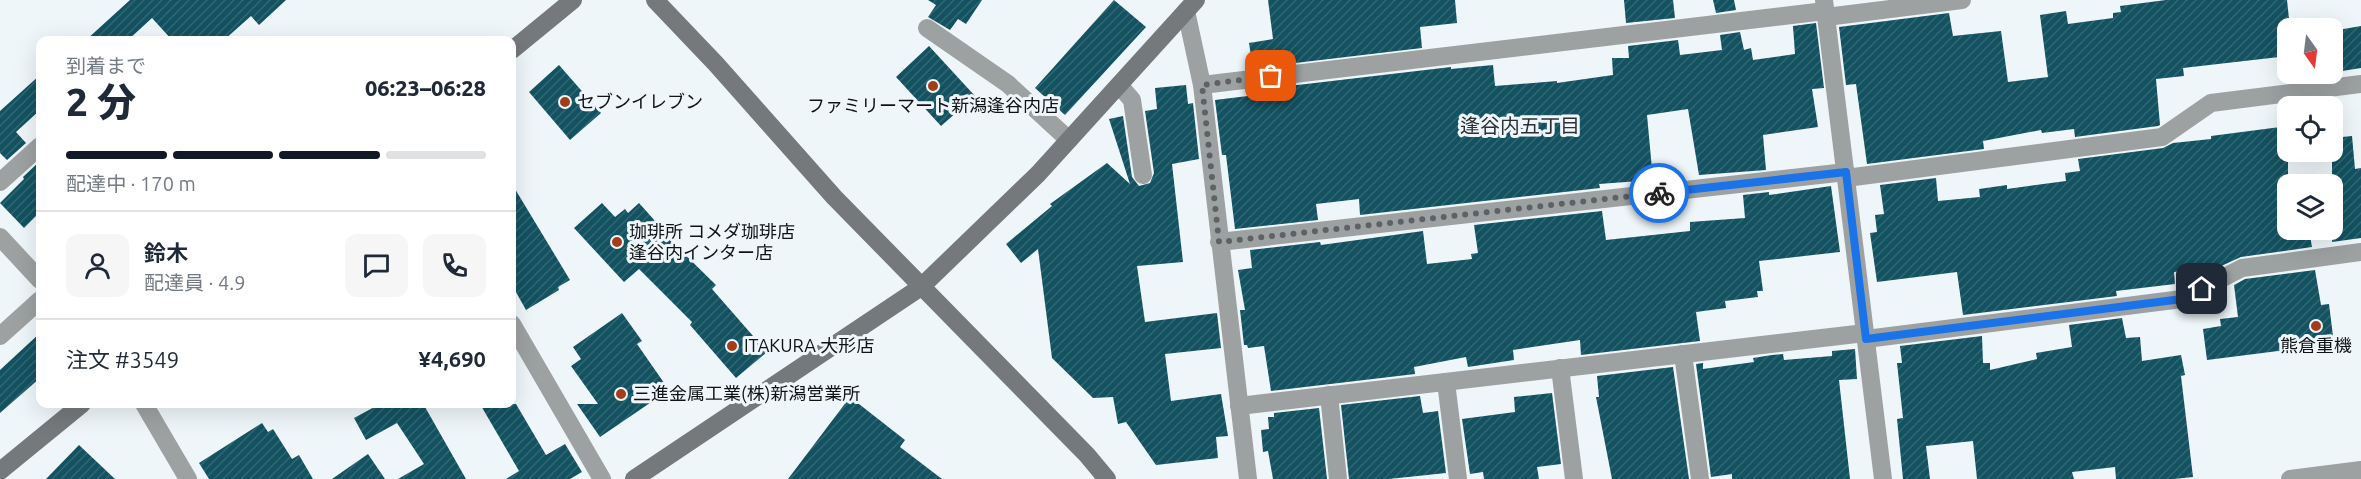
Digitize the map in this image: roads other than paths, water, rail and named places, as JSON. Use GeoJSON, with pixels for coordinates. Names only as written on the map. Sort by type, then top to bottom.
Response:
{"type":"FeatureCollection","features":[{"type":"Feature","properties":{"kind":"street"},"geometry":{"type":"LineString","coordinates":[[516,47],[573,0]]}},
{"type":"Feature","properties":{"kind":"street"},"geometry":{"type":"LineString","coordinates":[[655,0],[716,64],[834,197],[1087,455],[1107,479]]}},
{"type":"Feature","properties":{"kind":"street"},"geometry":{"type":"LineString","coordinates":[[1202,85],[1825,9],[1962,0]]}},
{"type":"Feature","properties":{"kind":"street"},"geometry":{"type":"LineString","coordinates":[[634,479],[921,286],[1038,174],[1191,6]]}},
{"type":"Feature","properties":{"kind":"street"},"geometry":{"type":"LineString","coordinates":[[1191,6],[1248,479]]}},
{"type":"Feature","properties":{"kind":"street"},"geometry":{"type":"LineString","coordinates":[[1825,9],[1883,479]]}},
{"type":"Feature","properties":{"kind":"street"},"geometry":{"type":"LineString","coordinates":[[927,28],[1008,84],[1070,140]]}},
{"type":"Feature","properties":{"kind":"street"},"geometry":{"type":"LineString","coordinates":[[1219,242],[1846,175],[2162,137],[2211,103],[2361,84]]}},
{"type":"Feature","properties":{"kind":"street"},"geometry":{"type":"LineString","coordinates":[[1119,85],[1132,100],[1143,175]]}},
{"type":"Feature","properties":{"kind":"street"},"geometry":{"type":"LineString","coordinates":[[0,182],[36,150]]}},
{"type":"Feature","properties":{"kind":"street"},"geometry":{"type":"LineString","coordinates":[[0,237],[36,276]]}},
{"type":"Feature","properties":{"kind":"street"},"geometry":{"type":"LineString","coordinates":[[1239,406],[2182,299],[2242,268],[2361,252]]}},
{"type":"Feature","properties":{"kind":"street"},"geometry":{"type":"LineString","coordinates":[[0,336],[36,304]]}},
{"type":"Feature","properties":{"kind":"street"},"geometry":{"type":"LineString","coordinates":[[516,331],[603,479]]}},
{"type":"Feature","properties":{"kind":"street"},"geometry":{"type":"LineString","coordinates":[[1683,354],[1700,479]]}},
{"type":"Feature","properties":{"kind":"street"},"geometry":{"type":"LineString","coordinates":[[1560,368],[1574,479]]}},
{"type":"Feature","properties":{"kind":"street"},"geometry":{"type":"LineString","coordinates":[[1446,381],[1458,479]]}},
{"type":"Feature","properties":{"kind":"street"},"geometry":{"type":"LineString","coordinates":[[1329,395],[1338,479]]}},
{"type":"Feature","properties":{"kind":"street"},"geometry":{"type":"LineString","coordinates":[[0,471],[77,408]]}},
{"type":"Feature","properties":{"kind":"street"},"geometry":{"type":"LineString","coordinates":[[146,408],[188,479]]}},
{"type":"Feature","properties":{"kind":"street"},"geometry":{"type":"LineString","coordinates":[[2290,479],[2361,470]]}},
{"type":"Feature","properties":{"kind":"place","name":"ファミリーマート新潟逢谷内店"},"geometry":{"type":"Point","coordinates":[933,86]}},
{"type":"Feature","properties":{"kind":"place","name":"セブンイレブン"},"geometry":{"type":"Point","coordinates":[565,102]}},
{"type":"Feature","properties":{"kind":"place","name":"珈琲所 コメダ珈琲店 逢谷内インター店"},"geometry":{"type":"Point","coordinates":[617,242]}},
{"type":"Feature","properties":{"kind":"place","name":"熊倉重機"},"geometry":{"type":"Point","coordinates":[2316,326]}},
{"type":"Feature","properties":{"kind":"place","name":"ITAKURA 大形店"},"geometry":{"type":"Point","coordinates":[732,346]}},
{"type":"Feature","properties":{"kind":"place","name":"三進金属工業(株)新潟営業所"},"geometry":{"type":"Point","coordinates":[621,394]}},
{"type":"Feature","properties":{"kind":"district","name":"逢谷内五丁目"},"geometry":{"type":"Point","coordinates":[1520,126]}}]}
